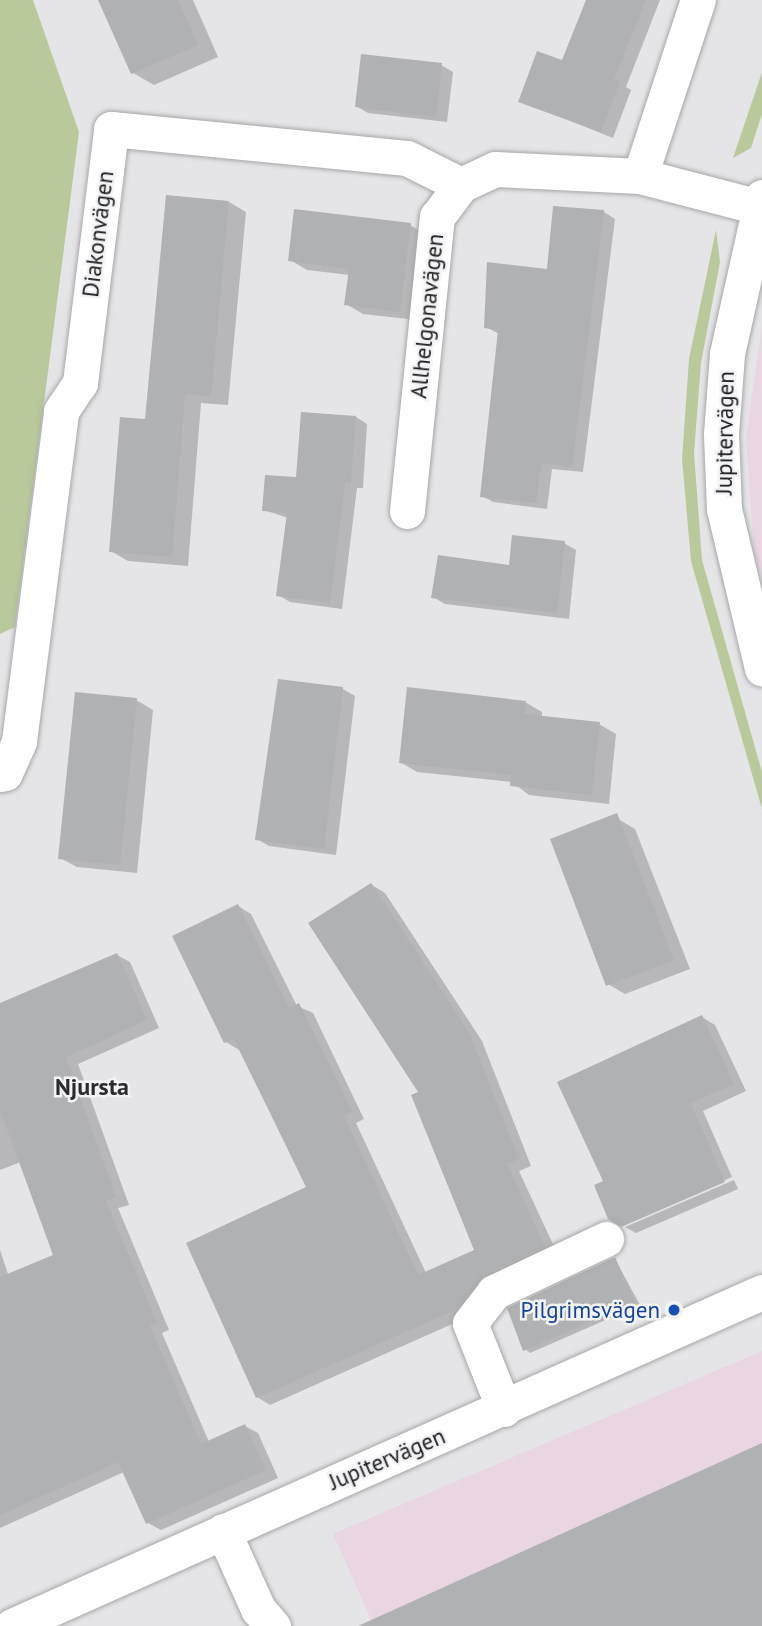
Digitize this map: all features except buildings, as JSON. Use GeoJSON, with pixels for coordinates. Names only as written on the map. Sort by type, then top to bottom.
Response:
{"type":"FeatureCollection","features":[{"type":"Feature","properties":{"kind":"street"},"geometry":{"type":"LineString","coordinates":[[640,176],[698,0]]}},
{"type":"Feature","properties":{"kind":"street","name":"Diakonvägen"},"geometry":{"type":"LineString","coordinates":[[0,774],[5,773],[19,741],[13,693],[61,411],[80,383],[111,129],[407,158],[461,185]]}},
{"type":"Feature","properties":{"kind":"street","name":"Allhelgonavägen"},"geometry":{"type":"LineString","coordinates":[[407,511],[437,217],[461,185],[495,169],[640,176],[760,202]]}},
{"type":"Feature","properties":{"kind":"street","name":"Jupitervägen"},"geometry":{"type":"LineString","coordinates":[[760,202],[727,355],[720,434],[724,509],[762,669]]}},
{"type":"Feature","properties":{"kind":"street"},"geometry":{"type":"LineString","coordinates":[[504,1409],[470,1323],[495,1292],[606,1239]]}},
{"type":"Feature","properties":{"kind":"street","name":"Jupitervägen"},"geometry":{"type":"LineString","coordinates":[[12,1626],[762,1292]]}},
{"type":"Feature","properties":{"kind":"street"},"geometry":{"type":"LineString","coordinates":[[223,1531],[258,1609],[273,1626]]}},
{"type":"Feature","properties":{"kind":"shaded area"},"geometry":{"type":"Polygon","coordinates":[[[762,326],[762,580],[754,552],[746,439],[762,326]]]}},
{"type":"Feature","properties":{"kind":"shaded area"},"geometry":{"type":"Polygon","coordinates":[[[762,1351],[762,1626],[374,1626],[333,1534],[762,1351]]]}},
{"type":"Feature","properties":{"kind":"green space"},"geometry":{"type":"Polygon","coordinates":[[[0,0],[33,0],[79,132],[15,627],[0,634],[0,0]]]}},
{"type":"Feature","properties":{"kind":"green space"},"geometry":{"type":"Polygon","coordinates":[[[762,72],[762,114],[751,148],[733,158],[762,72]]]}},
{"type":"Feature","properties":{"kind":"green space"},"geometry":{"type":"Polygon","coordinates":[[[716,230],[720,262],[701,363],[694,453],[702,560],[762,772],[762,809],[691,561],[682,459],[689,359],[716,230]]]}},
{"type":"Feature","properties":{"kind":"place","name":"Pilgrimsvägen"},"geometry":{"type":"Point","coordinates":[674,1310]}},
{"type":"Feature","properties":{"kind":"district","name":"Njursta"},"geometry":{"type":"Point","coordinates":[92,1087]}}]}
